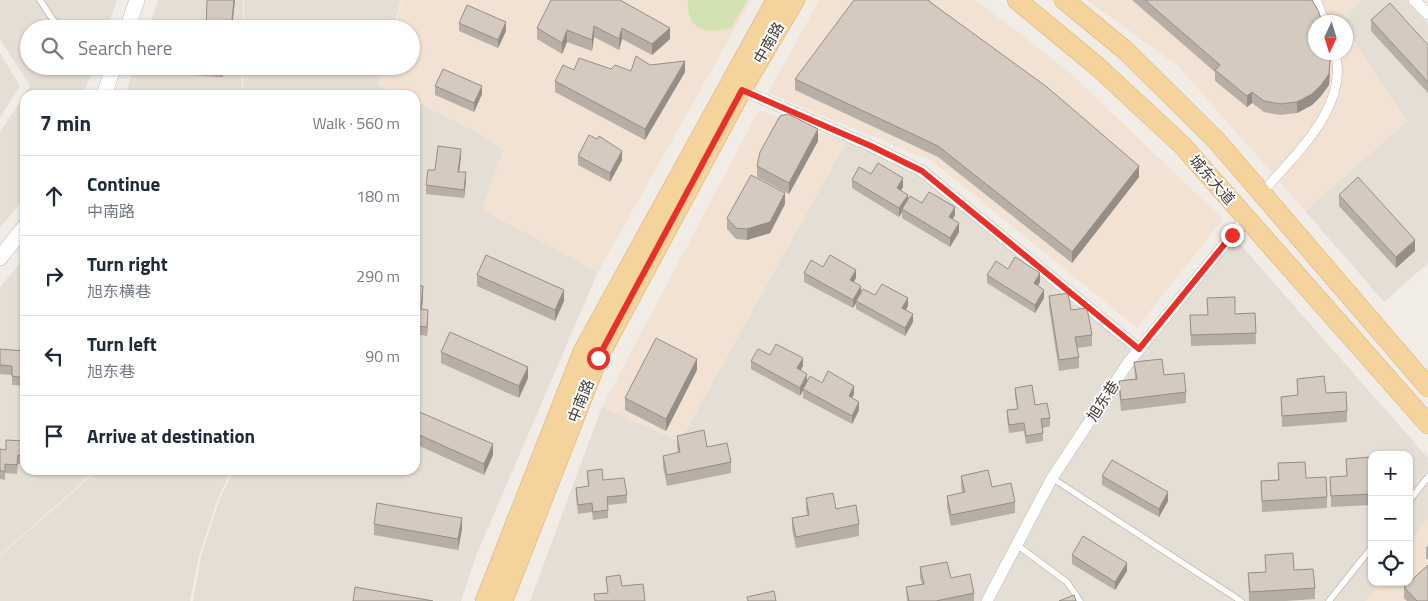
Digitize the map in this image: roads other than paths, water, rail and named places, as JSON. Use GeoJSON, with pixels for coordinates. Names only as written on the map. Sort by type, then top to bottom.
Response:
{"type":"FeatureCollection","features":[{"type":"Feature","properties":{"kind":"main road","name":"中南路"},"geometry":{"type":"LineString","coordinates":[[485,601],[583,351],[776,0]]}},
{"type":"Feature","properties":{"kind":"main road","name":"中南路"},"geometry":{"type":"LineString","coordinates":[[503,601],[598,358],[742,90],[794,0]]}},
{"type":"Feature","properties":{"kind":"main road","name":"城东大道"},"geometry":{"type":"LineString","coordinates":[[1018,0],[1142,106],[1182,145],[1428,424]]}},
{"type":"Feature","properties":{"kind":"main road","name":"城东大道"},"geometry":{"type":"LineString","coordinates":[[1064,0],[1125,50],[1178,100],[1262,192],[1428,387]]}},
{"type":"Feature","properties":{"kind":"street"},"geometry":{"type":"LineString","coordinates":[[130,20],[137,0]]}},
{"type":"Feature","properties":{"kind":"street"},"geometry":{"type":"LineString","coordinates":[[1316,0],[1322,15]]}},
{"type":"Feature","properties":{"kind":"street"},"geometry":{"type":"LineString","coordinates":[[1414,0],[1428,14]]}},
{"type":"Feature","properties":{"kind":"street"},"geometry":{"type":"LineString","coordinates":[[1262,192],[1326,113],[1337,86],[1335,60]]}},
{"type":"Feature","properties":{"kind":"street"},"geometry":{"type":"LineString","coordinates":[[106,90],[111,75]]}},
{"type":"Feature","properties":{"kind":"street"},"geometry":{"type":"LineString","coordinates":[[742,90],[871,146],[922,171],[1139,349]]}},
{"type":"Feature","properties":{"kind":"street","name":"旭东巷"},"geometry":{"type":"LineString","coordinates":[[989,600],[1015,544],[1052,478],[1139,349],[1246,218]]}},
{"type":"Feature","properties":{"kind":"street"},"geometry":{"type":"LineString","coordinates":[[0,258],[20,232]]}},
{"type":"Feature","properties":{"kind":"lane"},"geometry":{"type":"LineString","coordinates":[[40,0],[53,20]]}},
{"type":"Feature","properties":{"kind":"lane"},"geometry":{"type":"LineString","coordinates":[[1052,478],[1241,601]]}},
{"type":"Feature","properties":{"kind":"lane"},"geometry":{"type":"LineString","coordinates":[[1413,496],[1428,478]]}},
{"type":"Feature","properties":{"kind":"lane"},"geometry":{"type":"LineString","coordinates":[[1015,544],[1067,582],[1080,601]]}},
{"type":"Feature","properties":{"kind":"lane"},"geometry":{"type":"LineString","coordinates":[[1329,601],[1368,552]]}}]}
